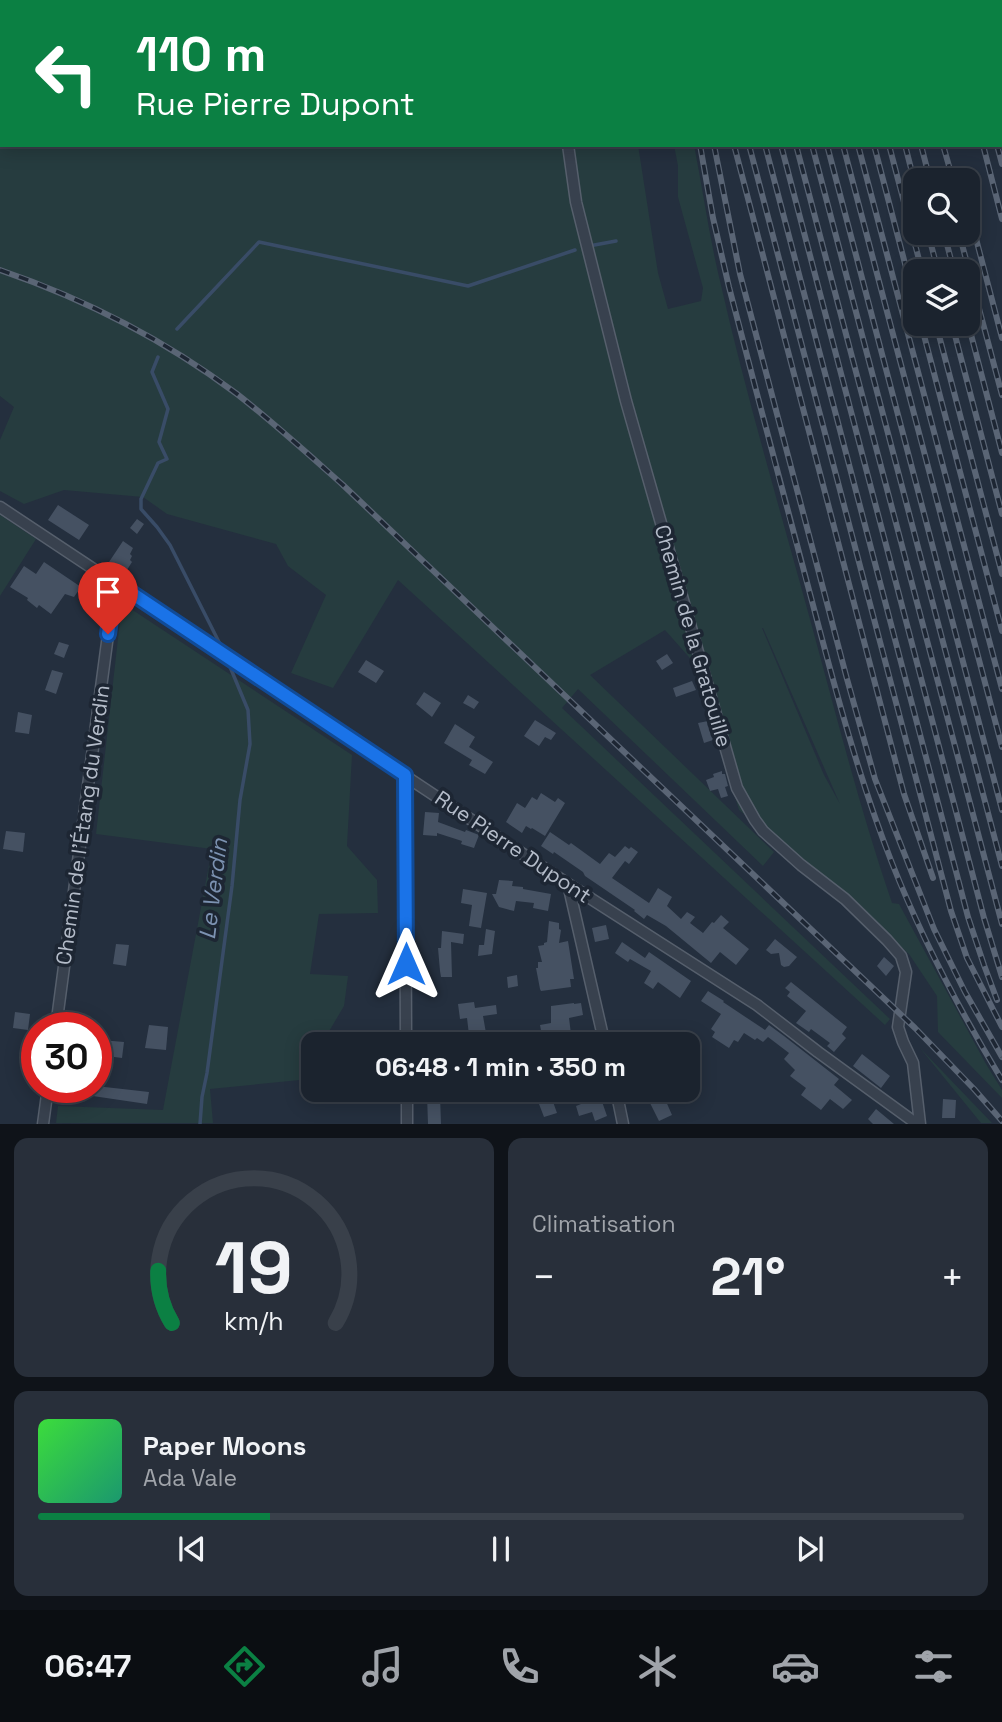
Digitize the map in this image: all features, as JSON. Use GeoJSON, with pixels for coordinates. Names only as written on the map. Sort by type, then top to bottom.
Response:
{"type":"FeatureCollection","features":[{"type":"Feature","properties":{"kind":"street","name":"Chemin de la Gratouille"},"geometry":{"type":"LineString","coordinates":[[568,147],[576,202],[626,401],[737,788],[763,831],[845,899],[901,956],[906,972],[898,1027],[913,1063],[918,1124]]}},
{"type":"Feature","properties":{"kind":"street","name":"Rue Pierre Dupont"},"geometry":{"type":"LineString","coordinates":[[0,507],[568,884],[757,1005],[918,1124]]}},
{"type":"Feature","properties":{"kind":"street","name":"Chemin de l'Étang du Verdin"},"geometry":{"type":"LineString","coordinates":[[58,1012],[115,582]]}},
{"type":"Feature","properties":{"kind":"street"},"geometry":{"type":"LineString","coordinates":[[405,775],[406,1032]]}},
{"type":"Feature","properties":{"kind":"street"},"geometry":{"type":"LineString","coordinates":[[568,884],[602,1032]]}},
{"type":"Feature","properties":{"kind":"street"},"geometry":{"type":"LineString","coordinates":[[407,1102],[407,1124]]}},
{"type":"Feature","properties":{"kind":"street"},"geometry":{"type":"LineString","coordinates":[[618,1102],[623,1124]]}},
{"type":"Feature","properties":{"kind":"street"},"geometry":{"type":"LineString","coordinates":[[43,1124],[46,1103]]}},
{"type":"Feature","properties":{"kind":"green space"},"geometry":{"type":"Polygon","coordinates":[[[0,147],[638,147],[658,273],[668,309],[701,301],[703,288],[678,197],[678,166],[674,147],[694,147],[716,264],[738,357],[879,863],[892,903],[899,904],[1002,1090],[1002,1098],[938,1032],[937,996],[909,954],[739,810],[696,665],[665,630],[590,675],[774,852],[763,866],[578,689],[562,708],[890,1019],[885,1025],[398,580],[333,688],[291,673],[326,595],[288,566],[276,544],[167,514],[143,497],[64,490],[24,504],[0,491],[0,440],[14,407],[0,396],[0,147]],[[762,628],[824,775],[840,804],[763,628],[762,628]]]}},
{"type":"Feature","properties":{"kind":"green space"},"geometry":{"type":"Polygon","coordinates":[[[0,515],[36,539],[0,596],[0,515]]]}},
{"type":"Feature","properties":{"kind":"green space"},"geometry":{"type":"Polygon","coordinates":[[[122,603],[352,755],[347,846],[377,880],[378,913],[319,914],[310,974],[348,976],[344,1006],[329,1032],[301,1032],[301,1080],[210,1089],[213,1123],[56,1123],[58,1106],[163,1110],[212,849],[96,834],[122,603]]]}},
{"type":"Feature","properties":{"kind":"green space"},"geometry":{"type":"Polygon","coordinates":[[[920,1048],[992,1123],[981,1123],[920,1048]]]}},
{"type":"Feature","properties":{"kind":"building"},"geometry":{"type":"Polygon","coordinates":[[[58,505],[89,525],[79,540],[48,520],[58,505]]]}},
{"type":"Feature","properties":{"kind":"building"},"geometry":{"type":"Polygon","coordinates":[[[137,519],[144,524],[137,534],[130,528],[137,519]]]}},
{"type":"Feature","properties":{"kind":"building"},"geometry":{"type":"Polygon","coordinates":[[[123,541],[133,548],[130,554],[132,562],[125,573],[109,562],[123,541]]]}},
{"type":"Feature","properties":{"kind":"building"},"geometry":{"type":"Polygon","coordinates":[[[44,562],[81,587],[74,597],[65,594],[51,614],[39,605],[37,608],[28,598],[10,587],[24,566],[36,574],[44,562]]]}},
{"type":"Feature","properties":{"kind":"building"},"geometry":{"type":"Polygon","coordinates":[[[59,642],[69,645],[64,658],[54,654],[59,642]]]}},
{"type":"Feature","properties":{"kind":"building"},"geometry":{"type":"Polygon","coordinates":[[[667,654],[673,663],[662,670],[656,661],[667,654]]]}},
{"type":"Feature","properties":{"kind":"building"},"geometry":{"type":"Polygon","coordinates":[[[366,660],[384,671],[376,683],[358,672],[366,660]]]}},
{"type":"Feature","properties":{"kind":"building"},"geometry":{"type":"Polygon","coordinates":[[[52,670],[63,673],[56,694],[45,690],[52,670]]]}},
{"type":"Feature","properties":{"kind":"building"},"geometry":{"type":"Polygon","coordinates":[[[692,681],[696,690],[676,697],[673,688],[692,681]]]}},
{"type":"Feature","properties":{"kind":"building"},"geometry":{"type":"Polygon","coordinates":[[[424,692],[441,703],[432,717],[416,704],[424,692]]]}},
{"type":"Feature","properties":{"kind":"building"},"geometry":{"type":"Polygon","coordinates":[[[468,695],[479,702],[474,709],[463,703],[468,695]]]}},
{"type":"Feature","properties":{"kind":"building"},"geometry":{"type":"Polygon","coordinates":[[[18,712],[32,715],[29,734],[15,732],[18,712]]]}},
{"type":"Feature","properties":{"kind":"building"},"geometry":{"type":"Polygon","coordinates":[[[535,720],[556,733],[551,740],[545,737],[539,746],[524,736],[535,720]]]}},
{"type":"Feature","properties":{"kind":"building"},"geometry":{"type":"Polygon","coordinates":[[[708,721],[713,740],[704,743],[698,723],[708,721]]]}},
{"type":"Feature","properties":{"kind":"building"},"geometry":{"type":"Polygon","coordinates":[[[455,724],[475,737],[469,747],[493,762],[485,774],[469,765],[472,760],[444,743],[455,724]]]}},
{"type":"Feature","properties":{"kind":"building"},"geometry":{"type":"Polygon","coordinates":[[[722,771],[728,786],[725,787],[728,796],[721,798],[718,789],[710,791],[706,780],[722,771]]]}},
{"type":"Feature","properties":{"kind":"building"},"geometry":{"type":"Polygon","coordinates":[[[541,793],[555,802],[558,798],[565,803],[545,836],[526,826],[522,833],[506,822],[517,803],[525,808],[532,797],[537,800],[541,793]]]}},
{"type":"Feature","properties":{"kind":"building"},"geometry":{"type":"Polygon","coordinates":[[[425,812],[439,813],[438,822],[479,835],[474,848],[437,833],[437,836],[423,835],[425,812]]]}},
{"type":"Feature","properties":{"kind":"building"},"geometry":{"type":"Polygon","coordinates":[[[6,831],[25,833],[23,852],[3,849],[6,831]]]}},
{"type":"Feature","properties":{"kind":"building"},"geometry":{"type":"Polygon","coordinates":[[[550,832],[600,864],[609,853],[615,857],[625,846],[629,849],[631,847],[638,852],[629,864],[625,861],[612,878],[649,903],[658,888],[672,897],[667,906],[681,919],[687,912],[695,917],[690,923],[703,933],[721,915],[729,922],[723,928],[749,949],[736,965],[720,952],[711,963],[666,926],[647,915],[644,919],[583,872],[541,846],[550,832]]]}},
{"type":"Feature","properties":{"kind":"building"},"geometry":{"type":"Polygon","coordinates":[[[499,880],[513,881],[512,886],[551,894],[548,911],[533,908],[534,903],[516,901],[514,911],[499,907],[492,894],[496,894],[499,880]]]}},
{"type":"Feature","properties":{"kind":"building"},"geometry":{"type":"Polygon","coordinates":[[[463,889],[487,893],[481,928],[469,926],[472,905],[461,903],[463,889]]]}},
{"type":"Feature","properties":{"kind":"building"},"geometry":{"type":"Polygon","coordinates":[[[549,921],[559,923],[559,943],[568,941],[574,979],[570,979],[571,987],[541,991],[536,968],[538,962],[542,962],[538,946],[547,942],[549,921]]]}},
{"type":"Feature","properties":{"kind":"building"},"geometry":{"type":"Polygon","coordinates":[[[606,925],[609,939],[595,942],[592,928],[606,925]]]}},
{"type":"Feature","properties":{"kind":"building"},"geometry":{"type":"Polygon","coordinates":[[[486,929],[495,931],[492,954],[478,956],[479,945],[484,945],[486,929]]]}},
{"type":"Feature","properties":{"kind":"building"},"geometry":{"type":"Polygon","coordinates":[[[442,931],[464,934],[463,944],[451,942],[452,977],[441,977],[438,948],[441,948],[442,931]]]}},
{"type":"Feature","properties":{"kind":"building"},"geometry":{"type":"Polygon","coordinates":[[[775,939],[797,957],[789,966],[781,965],[779,953],[771,954],[766,950],[775,939]]]}},
{"type":"Feature","properties":{"kind":"building"},"geometry":{"type":"Polygon","coordinates":[[[622,942],[645,958],[649,952],[691,981],[680,998],[658,982],[653,989],[644,983],[651,971],[630,959],[628,962],[615,953],[622,942]]]}},
{"type":"Feature","properties":{"kind":"building"},"geometry":{"type":"Polygon","coordinates":[[[116,944],[129,945],[126,966],[113,964],[116,944]]]}},
{"type":"Feature","properties":{"kind":"building"},"geometry":{"type":"Polygon","coordinates":[[[884,957],[894,966],[886,976],[877,966],[884,957]]]}},
{"type":"Feature","properties":{"kind":"building"},"geometry":{"type":"Polygon","coordinates":[[[517,975],[518,986],[508,988],[507,977],[517,975]]]}},
{"type":"Feature","properties":{"kind":"building"},"geometry":{"type":"Polygon","coordinates":[[[791,982],[847,1027],[842,1034],[846,1038],[834,1052],[827,1046],[830,1043],[811,1029],[809,1032],[796,1023],[806,1011],[787,996],[790,992],[785,988],[791,982]]]}},
{"type":"Feature","properties":{"kind":"building"},"geometry":{"type":"Polygon","coordinates":[[[708,991],[765,1030],[769,1025],[784,1036],[839,1079],[834,1085],[852,1100],[843,1109],[830,1099],[821,1110],[801,1095],[806,1088],[790,1076],[795,1070],[784,1059],[789,1053],[768,1037],[763,1042],[744,1033],[738,1042],[734,1040],[729,1048],[712,1037],[715,1032],[711,1029],[721,1014],[701,1001],[708,991]]]}},
{"type":"Feature","properties":{"kind":"building"},"geometry":{"type":"Polygon","coordinates":[[[474,1002],[475,1008],[496,1005],[497,1014],[483,1016],[486,1032],[469,1032],[467,1018],[460,1019],[458,1004],[474,1002]]]}},
{"type":"Feature","properties":{"kind":"building"},"geometry":{"type":"Polygon","coordinates":[[[581,1003],[583,1015],[569,1018],[571,1032],[541,1032],[540,1025],[551,1023],[551,1006],[581,1003]]]}},
{"type":"Feature","properties":{"kind":"building"},"geometry":{"type":"Polygon","coordinates":[[[15,1012],[21,1013],[21,1029],[13,1028],[15,1012]]]}},
{"type":"Feature","properties":{"kind":"building"},"geometry":{"type":"Polygon","coordinates":[[[149,1025],[168,1027],[166,1050],[145,1048],[149,1025]]]}},
{"type":"Feature","properties":{"kind":"building"},"geometry":{"type":"Polygon","coordinates":[[[112,1041],[124,1042],[122,1058],[112,1057],[112,1041]]]}},
{"type":"Feature","properties":{"kind":"building"},"geometry":{"type":"Polygon","coordinates":[[[862,1054],[890,1076],[881,1088],[853,1066],[862,1054]]]}},
{"type":"Feature","properties":{"kind":"building"},"geometry":{"type":"Polygon","coordinates":[[[112,1088],[149,1092],[147,1104],[112,1099],[112,1088]]]}},
{"type":"Feature","properties":{"kind":"building"},"geometry":{"type":"Polygon","coordinates":[[[943,1099],[956,1100],[955,1118],[942,1118],[943,1099]]]}},
{"type":"Feature","properties":{"kind":"building"},"geometry":{"type":"Polygon","coordinates":[[[427,1102],[440,1102],[441,1124],[428,1124],[427,1102]]]}},
{"type":"Feature","properties":{"kind":"building"},"geometry":{"type":"Polygon","coordinates":[[[553,1102],[557,1113],[544,1117],[539,1104],[553,1102]]]}},
{"type":"Feature","properties":{"kind":"building"},"geometry":{"type":"Polygon","coordinates":[[[580,1102],[602,1102],[607,1116],[595,1121],[592,1112],[579,1116],[576,1106],[580,1102]]]}},
{"type":"Feature","properties":{"kind":"building"},"geometry":{"type":"Polygon","coordinates":[[[650,1102],[666,1102],[672,1115],[659,1121],[650,1102]]]}},
{"type":"Feature","properties":{"kind":"building"},"geometry":{"type":"Polygon","coordinates":[[[876,1109],[894,1124],[873,1124],[868,1119],[876,1109]]]}},
{"type":"Feature","properties":{"kind":"waterway"},"geometry":{"type":"LineString","coordinates":[[589,246],[616,241]]}},
{"type":"Feature","properties":{"kind":"waterway"},"geometry":{"type":"LineString","coordinates":[[177,329],[259,242],[468,286],[575,250]]}},
{"type":"Feature","properties":{"kind":"waterway","name":"Le Verdin"},"geometry":{"type":"LineString","coordinates":[[158,357],[152,372],[168,409],[159,442],[167,459],[158,463],[141,499],[141,509],[170,545],[221,646]]}},
{"type":"Feature","properties":{"kind":"waterway","name":"Le Verdin"},"geometry":{"type":"LineString","coordinates":[[200,1124],[232,886],[240,800],[250,744],[248,710],[228,662]]}},
{"type":"Feature","properties":{"kind":"railway"},"geometry":{"type":"LineString","coordinates":[[700,147],[729,287],[830,670],[859,767],[880,831],[916,919],[971,1028],[1002,1080]]}},
{"type":"Feature","properties":{"kind":"railway"},"geometry":{"type":"LineString","coordinates":[[714,147],[740,274],[875,779],[934,929],[965,992],[1002,1057]]}},
{"type":"Feature","properties":{"kind":"railway"},"geometry":{"type":"LineString","coordinates":[[735,147],[904,794],[933,878]]}},
{"type":"Feature","properties":{"kind":"railway"},"geometry":{"type":"LineString","coordinates":[[750,147],[951,911],[967,958],[1002,1027]]}},
{"type":"Feature","properties":{"kind":"railway"},"geometry":{"type":"LineString","coordinates":[[766,147],[968,917],[997,1000]]}},
{"type":"Feature","properties":{"kind":"railway"},"geometry":{"type":"LineString","coordinates":[[782,147],[984,918],[1002,977]]}},
{"type":"Feature","properties":{"kind":"railway"},"geometry":{"type":"LineString","coordinates":[[797,147],[1002,924]]}},
{"type":"Feature","properties":{"kind":"railway"},"geometry":{"type":"LineString","coordinates":[[813,147],[1002,866]]}},
{"type":"Feature","properties":{"kind":"railway"},"geometry":{"type":"LineString","coordinates":[[828,147],[1002,810]]}},
{"type":"Feature","properties":{"kind":"railway"},"geometry":{"type":"LineString","coordinates":[[844,147],[1002,747]]}},
{"type":"Feature","properties":{"kind":"railway"},"geometry":{"type":"LineString","coordinates":[[859,147],[1002,689]]}},
{"type":"Feature","properties":{"kind":"railway"},"geometry":{"type":"LineString","coordinates":[[875,147],[904,259]]}},
{"type":"Feature","properties":{"kind":"railway"},"geometry":{"type":"LineString","coordinates":[[890,147],[919,259]]}},
{"type":"Feature","properties":{"kind":"railway"},"geometry":{"type":"LineString","coordinates":[[906,147],[911,168]]}},
{"type":"Feature","properties":{"kind":"railway"},"geometry":{"type":"LineString","coordinates":[[922,147],[927,168]]}},
{"type":"Feature","properties":{"kind":"railway"},"geometry":{"type":"LineString","coordinates":[[944,147],[950,168]]}},
{"type":"Feature","properties":{"kind":"railway"},"geometry":{"type":"LineString","coordinates":[[984,147],[1002,219]]}},
{"type":"Feature","properties":{"kind":"railway"},"geometry":{"type":"LineString","coordinates":[[998,147],[1002,164]]}},
{"type":"Feature","properties":{"kind":"railway"},"geometry":{"type":"LineString","coordinates":[[931,245],[935,259]]}},
{"type":"Feature","properties":{"kind":"railway"},"geometry":{"type":"LineString","coordinates":[[947,245],[951,259]]}},
{"type":"Feature","properties":{"kind":"railway"},"geometry":{"type":"LineString","coordinates":[[962,245],[1002,395]]}},
{"type":"Feature","properties":{"kind":"railway"},"geometry":{"type":"LineString","coordinates":[[978,245],[1002,338]]}},
{"type":"Feature","properties":{"kind":"railway"},"geometry":{"type":"LineString","coordinates":[[0,270],[63,294],[153,339],[210,374],[278,427],[343,485],[915,1028],[1002,1121]]}},
{"type":"Feature","properties":{"kind":"railway"},"geometry":{"type":"LineString","coordinates":[[924,336],[1002,631]]}},
{"type":"Feature","properties":{"kind":"railway"},"geometry":{"type":"LineString","coordinates":[[939,336],[1002,574]]}},
{"type":"Feature","properties":{"kind":"railway"},"geometry":{"type":"LineString","coordinates":[[955,336],[1002,514]]}},
{"type":"Feature","properties":{"kind":"railway"},"geometry":{"type":"LineString","coordinates":[[971,336],[1002,453]]}},
{"type":"Feature","properties":{"kind":"route"},"geometry":{"type":"LineString","coordinates":[[108,634],[115,582],[405,775],[406,964]]}}]}
